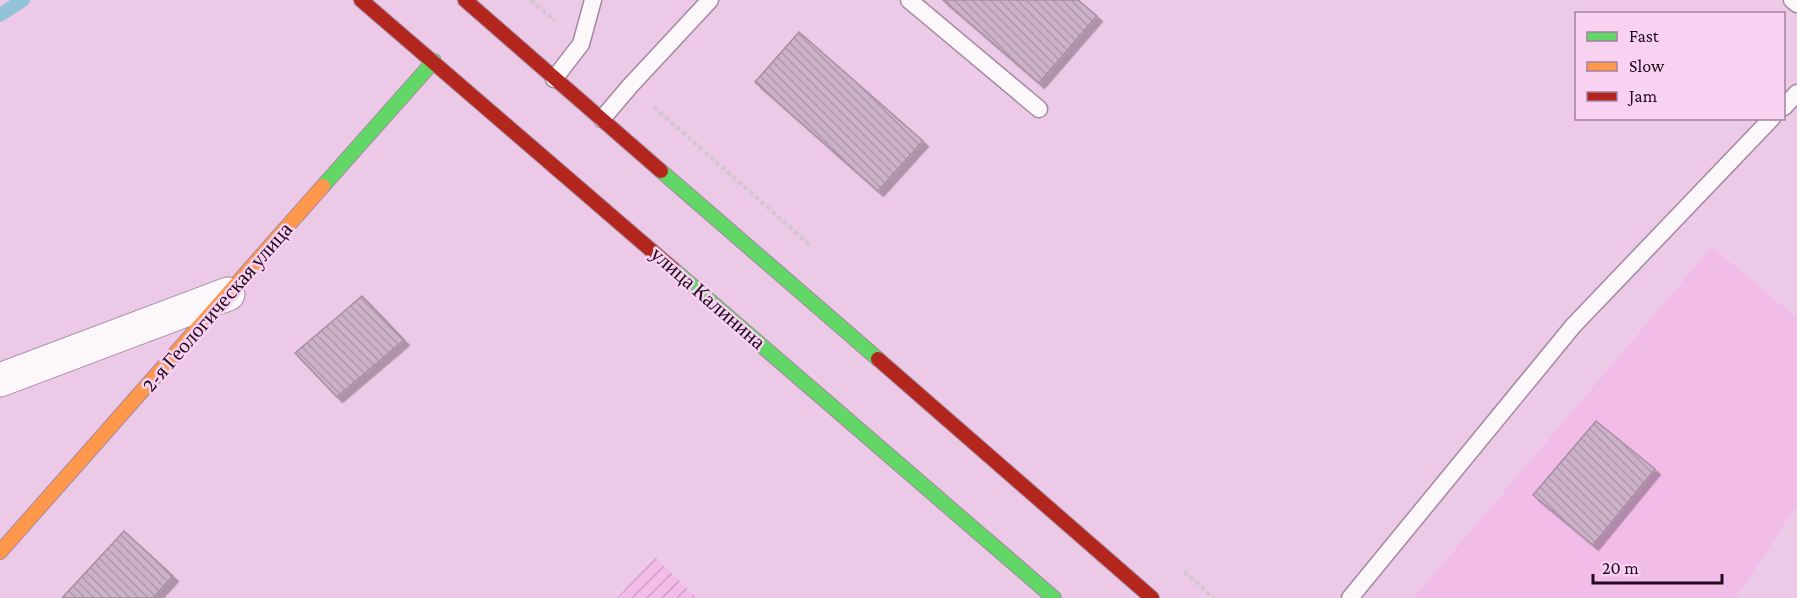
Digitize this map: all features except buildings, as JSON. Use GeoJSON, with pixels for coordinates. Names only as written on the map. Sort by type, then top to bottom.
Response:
{"type":"FeatureCollection","features":[{"type":"Feature","properties":{"kind":"main road","name":"улица Калинина"},"geometry":{"type":"LineString","coordinates":[[361,0],[1054,598]]}},
{"type":"Feature","properties":{"kind":"main road"},"geometry":{"type":"LineString","coordinates":[[465,0],[1152,598]]}},
{"type":"Feature","properties":{"kind":"main road","name":"2-я Геологическая улица"},"geometry":{"type":"LineString","coordinates":[[0,552],[434,61]]}},
{"type":"Feature","properties":{"kind":"street"},"geometry":{"type":"LineString","coordinates":[[0,380],[228,294]]}},
{"type":"Feature","properties":{"kind":"lane"},"geometry":{"type":"LineString","coordinates":[[554,79],[581,44],[593,0]]}},
{"type":"Feature","properties":{"kind":"lane"},"geometry":{"type":"LineString","coordinates":[[603,119],[630,86],[710,0]]}},
{"type":"Feature","properties":{"kind":"lane"},"geometry":{"type":"LineString","coordinates":[[909,0],[1039,109]]}},
{"type":"Feature","properties":{"kind":"lane"},"geometry":{"type":"LineString","coordinates":[[1792,0],[1797,4]]}},
{"type":"Feature","properties":{"kind":"lane"},"geometry":{"type":"LineString","coordinates":[[1785,106],[1797,93]]}},
{"type":"Feature","properties":{"kind":"lane"},"geometry":{"type":"LineString","coordinates":[[1350,598],[1573,326],[1770,120]]}},
{"type":"Feature","properties":{"kind":"shaded area"},"geometry":{"type":"Polygon","coordinates":[[[1712,247],[1797,318],[1797,505],[1736,598],[1414,598],[1712,247]]]}},
{"type":"Feature","properties":{"kind":"shaded area"},"geometry":{"type":"Polygon","coordinates":[[[655,557],[697,598],[617,598],[655,557]]]}},
{"type":"Feature","properties":{"kind":"waterway"},"geometry":{"type":"LineString","coordinates":[[0,15],[23,0]]}},
{"type":"Feature","properties":{"kind":"traffic: fast"},"geometry":{"type":"LineString","coordinates":[[323,186],[434,61]]}},
{"type":"Feature","properties":{"kind":"traffic: fast"},"geometry":{"type":"LineString","coordinates":[[661,171],[878,359]]}},
{"type":"Feature","properties":{"kind":"traffic: fast"},"geometry":{"type":"LineString","coordinates":[[673,269],[1054,598]]}},
{"type":"Feature","properties":{"kind":"traffic: slow"},"geometry":{"type":"LineString","coordinates":[[0,552],[323,186]]}},
{"type":"Feature","properties":{"kind":"traffic: jam"},"geometry":{"type":"LineString","coordinates":[[361,0],[673,269]]}},
{"type":"Feature","properties":{"kind":"traffic: jam"},"geometry":{"type":"LineString","coordinates":[[465,0],[661,171]]}},
{"type":"Feature","properties":{"kind":"traffic: jam"},"geometry":{"type":"LineString","coordinates":[[878,359],[1152,598]]}}]}
